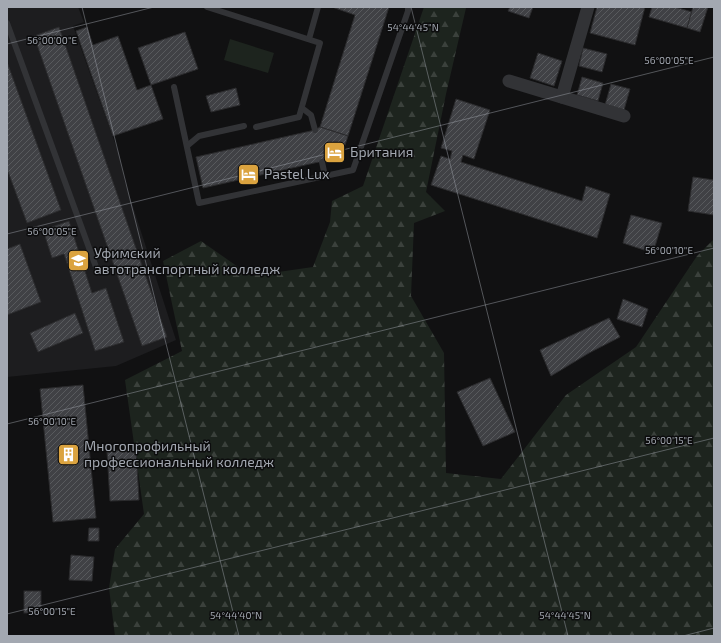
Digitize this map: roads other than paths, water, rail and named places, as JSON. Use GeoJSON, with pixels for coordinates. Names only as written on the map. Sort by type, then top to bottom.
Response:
{"type":"FeatureCollection","features":[{"type":"Feature","properties":{"kind":"street"},"geometry":{"type":"LineString","coordinates":[[562,97],[588,7]]}},
{"type":"Feature","properties":{"kind":"street"},"geometry":{"type":"LineString","coordinates":[[509,81],[624,116]]}},
{"type":"Feature","properties":{"kind":"lane"},"geometry":{"type":"LineString","coordinates":[[208,7],[320,42],[299,117],[256,127]]}},
{"type":"Feature","properties":{"kind":"lane"},"geometry":{"type":"LineString","coordinates":[[309,39],[318,7]]}},
{"type":"Feature","properties":{"kind":"lane"},"geometry":{"type":"LineString","coordinates":[[174,87],[199,203],[353,170],[408,11],[408,7]]}},
{"type":"Feature","properties":{"kind":"lane"},"geometry":{"type":"LineString","coordinates":[[7,23],[96,267]]}},
{"type":"Feature","properties":{"kind":"lane"},"geometry":{"type":"LineString","coordinates":[[302,108],[311,114],[315,130]]}},
{"type":"Feature","properties":{"kind":"lane"},"geometry":{"type":"LineString","coordinates":[[187,146],[199,136],[244,126]]}},
{"type":"Feature","properties":{"kind":"lane"},"geometry":{"type":"LineString","coordinates":[[322,162],[325,176]]}},
{"type":"Feature","properties":{"kind":"place","name":"Британия"},"geometry":{"type":"Point","coordinates":[334,152]}},
{"type":"Feature","properties":{"kind":"place","name":"Pastel Lux"},"geometry":{"type":"Point","coordinates":[248,174]}},
{"type":"Feature","properties":{"kind":"place","name":"Уфимский автотранспортный колледж"},"geometry":{"type":"Point","coordinates":[79,261]}},
{"type":"Feature","properties":{"kind":"place","name":"Многопрофильный профессиональный колледж"},"geometry":{"type":"Point","coordinates":[68,454]}}]}
